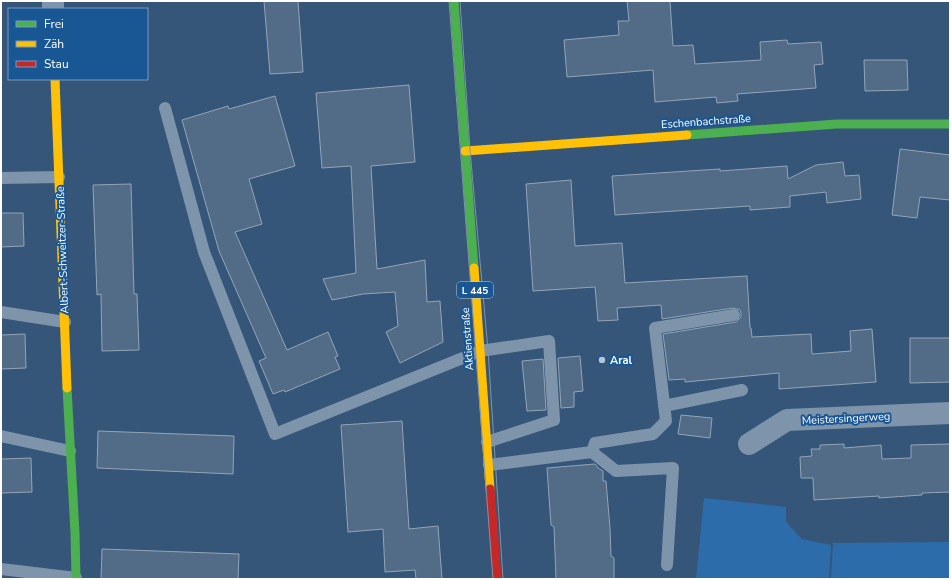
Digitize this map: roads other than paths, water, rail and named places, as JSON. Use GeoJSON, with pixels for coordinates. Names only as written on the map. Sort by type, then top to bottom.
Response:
{"type":"FeatureCollection","features":[{"type":"Feature","properties":{"kind":"street","name":"Aktienstraße"},"geometry":{"type":"LineString","coordinates":[[454,1],[497,579]]}},
{"type":"Feature","properties":{"kind":"street","name":"Albert-Schweitzer-Straße"},"geometry":{"type":"LineString","coordinates":[[55,80],[76,579]]}},
{"type":"Feature","properties":{"kind":"street","name":"Eschenbachstraße"},"geometry":{"type":"LineString","coordinates":[[465,151],[837,124],[950,124]]}},
{"type":"Feature","properties":{"kind":"street","name":"Meistersingerweg"},"geometry":{"type":"LineString","coordinates":[[749,444],[787,420],[950,412]]}},
{"type":"Feature","properties":{"kind":"lane"},"geometry":{"type":"LineString","coordinates":[[165,108],[204,252],[275,434],[480,351],[549,341],[554,420],[487,442]]}},
{"type":"Feature","properties":{"kind":"lane","name":"Albert-Schweitzer-Straße"},"geometry":{"type":"LineString","coordinates":[[1,178],[59,177]]}},
{"type":"Feature","properties":{"kind":"lane","name":"Albert-Schweitzer-Straße"},"geometry":{"type":"LineString","coordinates":[[1,312],[65,322]]}},
{"type":"Feature","properties":{"kind":"lane"},"geometry":{"type":"LineString","coordinates":[[592,452],[595,443],[653,434],[666,421],[655,328],[734,315]]}},
{"type":"Feature","properties":{"kind":"lane"},"geometry":{"type":"LineString","coordinates":[[664,406],[742,390]]}},
{"type":"Feature","properties":{"kind":"lane"},"geometry":{"type":"LineString","coordinates":[[1,436],[70,451]]}},
{"type":"Feature","properties":{"kind":"lane"},"geometry":{"type":"LineString","coordinates":[[489,466],[592,452],[616,471],[673,468],[667,565]]}},
{"type":"Feature","properties":{"kind":"lane","name":"Albert-Schweitzer-Straße"},"geometry":{"type":"LineString","coordinates":[[1,569],[76,579]]}},
{"type":"Feature","properties":{"kind":"tram line"},"geometry":{"type":"LineString","coordinates":[[449,1],[493,579]]}},
{"type":"Feature","properties":{"kind":"tram line"},"geometry":{"type":"LineString","coordinates":[[460,1],[470,150],[488,350],[503,579]]}},
{"type":"Feature","properties":{"kind":"place","name":"Aral"},"geometry":{"type":"Point","coordinates":[602,360]}}]}
